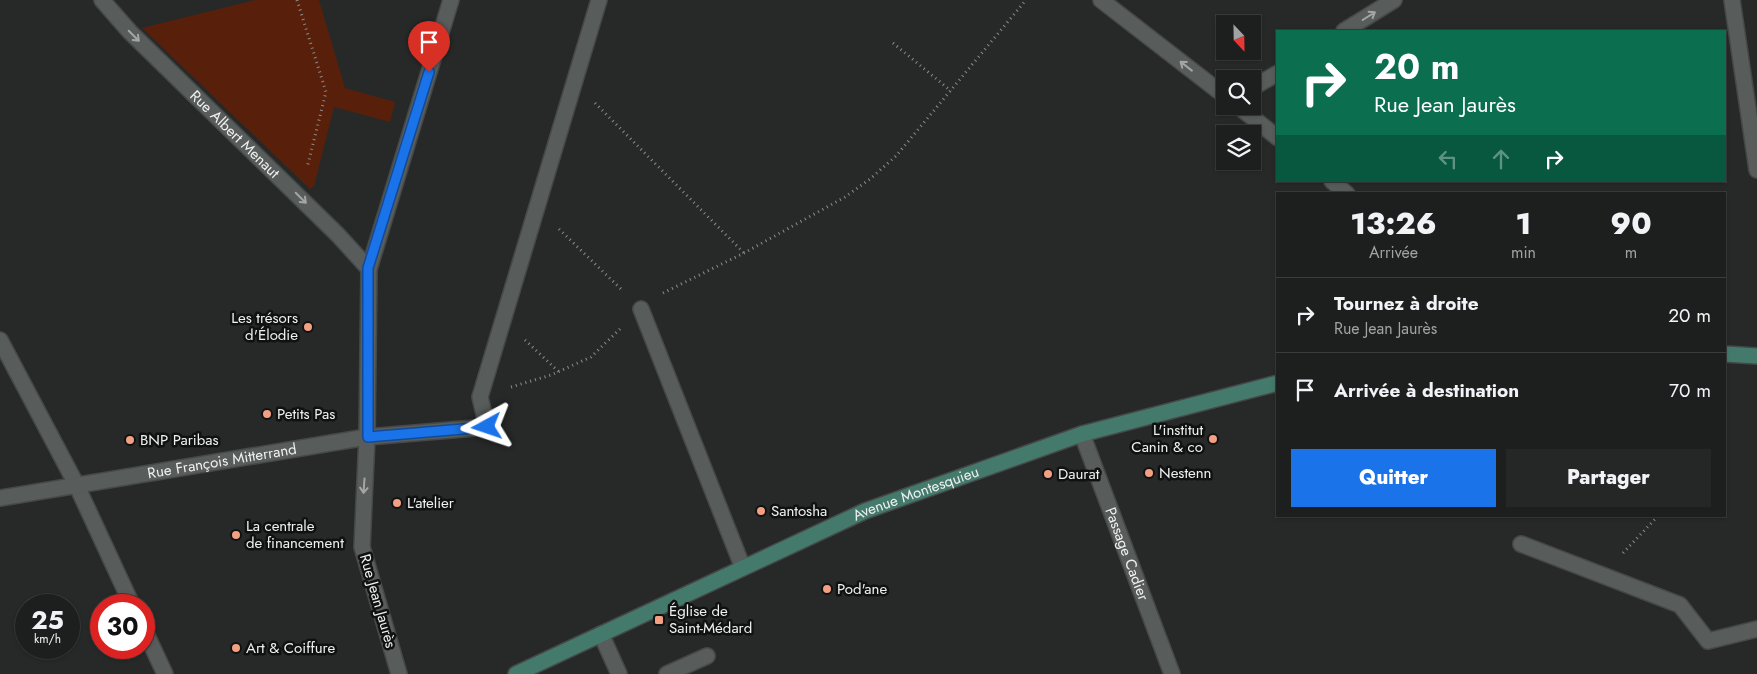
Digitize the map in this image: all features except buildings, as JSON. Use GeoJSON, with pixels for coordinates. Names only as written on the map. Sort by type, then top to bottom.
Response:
{"type":"FeatureCollection","features":[{"type":"Feature","properties":{"kind":"main road"},"geometry":{"type":"LineString","coordinates":[[1726,354],[1757,356]]}},
{"type":"Feature","properties":{"kind":"main road","name":"Avenue Montesquieu"},"geometry":{"type":"LineString","coordinates":[[516,674],[865,511],[1082,434],[1276,384]]}},
{"type":"Feature","properties":{"kind":"street","name":"Rue Albert Menaut"},"geometry":{"type":"LineString","coordinates":[[102,0],[130,32],[292,189],[368,268]]}},
{"type":"Feature","properties":{"kind":"street","name":"Rue Jean Jaurès"},"geometry":{"type":"LineString","coordinates":[[399,674],[362,547],[368,437],[368,268],[451,0]]}},
{"type":"Feature","properties":{"kind":"street"},"geometry":{"type":"LineString","coordinates":[[480,397],[576,83],[599,0]]}},
{"type":"Feature","properties":{"kind":"street"},"geometry":{"type":"LineString","coordinates":[[1101,0],[1216,89]]}},
{"type":"Feature","properties":{"kind":"street"},"geometry":{"type":"LineString","coordinates":[[1346,30],[1394,0]]}},
{"type":"Feature","properties":{"kind":"street"},"geometry":{"type":"LineString","coordinates":[[1732,0],[1757,170]]}},
{"type":"Feature","properties":{"kind":"street"},"geometry":{"type":"LineString","coordinates":[[1261,83],[1276,74]]}},
{"type":"Feature","properties":{"kind":"street"},"geometry":{"type":"LineString","coordinates":[[1249,115],[1276,136]]}},
{"type":"Feature","properties":{"kind":"street"},"geometry":{"type":"LineString","coordinates":[[1333,182],[1345,192]]}},
{"type":"Feature","properties":{"kind":"street"},"geometry":{"type":"LineString","coordinates":[[641,309],[743,568]]}},
{"type":"Feature","properties":{"kind":"street"},"geometry":{"type":"LineString","coordinates":[[0,340],[76,484],[127,594]]}},
{"type":"Feature","properties":{"kind":"street","name":"Rue François Mitterrand"},"geometry":{"type":"LineString","coordinates":[[0,498],[368,437],[487,427],[480,397]]}},
{"type":"Feature","properties":{"kind":"street","name":"Passage Cadier"},"geometry":{"type":"LineString","coordinates":[[1082,434],[1172,674]]}},
{"type":"Feature","properties":{"kind":"street"},"geometry":{"type":"LineString","coordinates":[[1521,544],[1680,605],[1708,641],[1757,629]]}},
{"type":"Feature","properties":{"kind":"street"},"geometry":{"type":"LineString","coordinates":[[601,634],[619,674]]}},
{"type":"Feature","properties":{"kind":"street"},"geometry":{"type":"LineString","coordinates":[[155,653],[165,674]]}},
{"type":"Feature","properties":{"kind":"street"},"geometry":{"type":"LineString","coordinates":[[667,674],[707,656]]}},
{"type":"Feature","properties":{"kind":"path"},"geometry":{"type":"LineString","coordinates":[[292,189],[306,172],[326,92],[297,0]]}},
{"type":"Feature","properties":{"kind":"path"},"geometry":{"type":"LineString","coordinates":[[480,397],[559,372],[591,357],[649,300],[744,253],[845,197],[870,179],[896,156],[1026,0]]}},
{"type":"Feature","properties":{"kind":"path"},"geometry":{"type":"LineString","coordinates":[[893,43],[951,91]]}},
{"type":"Feature","properties":{"kind":"path"},"geometry":{"type":"LineString","coordinates":[[576,83],[744,253]]}},
{"type":"Feature","properties":{"kind":"path"},"geometry":{"type":"LineString","coordinates":[[538,209],[641,309]]}},
{"type":"Feature","properties":{"kind":"path"},"geometry":{"type":"LineString","coordinates":[[504,321],[559,372]]}},
{"type":"Feature","properties":{"kind":"path"},"geometry":{"type":"LineString","coordinates":[[1602,575],[1657,517]]}},
{"type":"Feature","properties":{"kind":"shaded area"},"geometry":{"type":"Polygon","coordinates":[[[255,0],[319,0],[345,88],[395,102],[390,122],[334,107],[314,186],[310,189],[142,28],[255,0]]]}},
{"type":"Feature","properties":{"kind":"place","name":"Les trésors d'Élodie"},"geometry":{"type":"Point","coordinates":[308,327]}},
{"type":"Feature","properties":{"kind":"place","name":"Petits Pas"},"geometry":{"type":"Point","coordinates":[267,414]}},
{"type":"Feature","properties":{"kind":"place","name":"L'institut Canin & co"},"geometry":{"type":"Point","coordinates":[1213,439]}},
{"type":"Feature","properties":{"kind":"place","name":"BNP Paribas"},"geometry":{"type":"Point","coordinates":[130,440]}},
{"type":"Feature","properties":{"kind":"place","name":"Nestenn"},"geometry":{"type":"Point","coordinates":[1149,473]}},
{"type":"Feature","properties":{"kind":"place","name":"Daurat"},"geometry":{"type":"Point","coordinates":[1048,474]}},
{"type":"Feature","properties":{"kind":"place","name":"L'atelier"},"geometry":{"type":"Point","coordinates":[397,503]}},
{"type":"Feature","properties":{"kind":"place","name":"Santosha"},"geometry":{"type":"Point","coordinates":[761,511]}},
{"type":"Feature","properties":{"kind":"place","name":"La centrale de financement"},"geometry":{"type":"Point","coordinates":[236,535]}},
{"type":"Feature","properties":{"kind":"place","name":"Pod'ane"},"geometry":{"type":"Point","coordinates":[827,589]}},
{"type":"Feature","properties":{"kind":"place","name":"Église de Saint-Médard"},"geometry":{"type":"Point","coordinates":[659,620]}},
{"type":"Feature","properties":{"kind":"place","name":"Art & Coiffure"},"geometry":{"type":"Point","coordinates":[236,648]}},
{"type":"Feature","properties":{"kind":"route"},"geometry":{"type":"LineString","coordinates":[[429,72],[368,268],[368,437],[487,427]]}}]}
